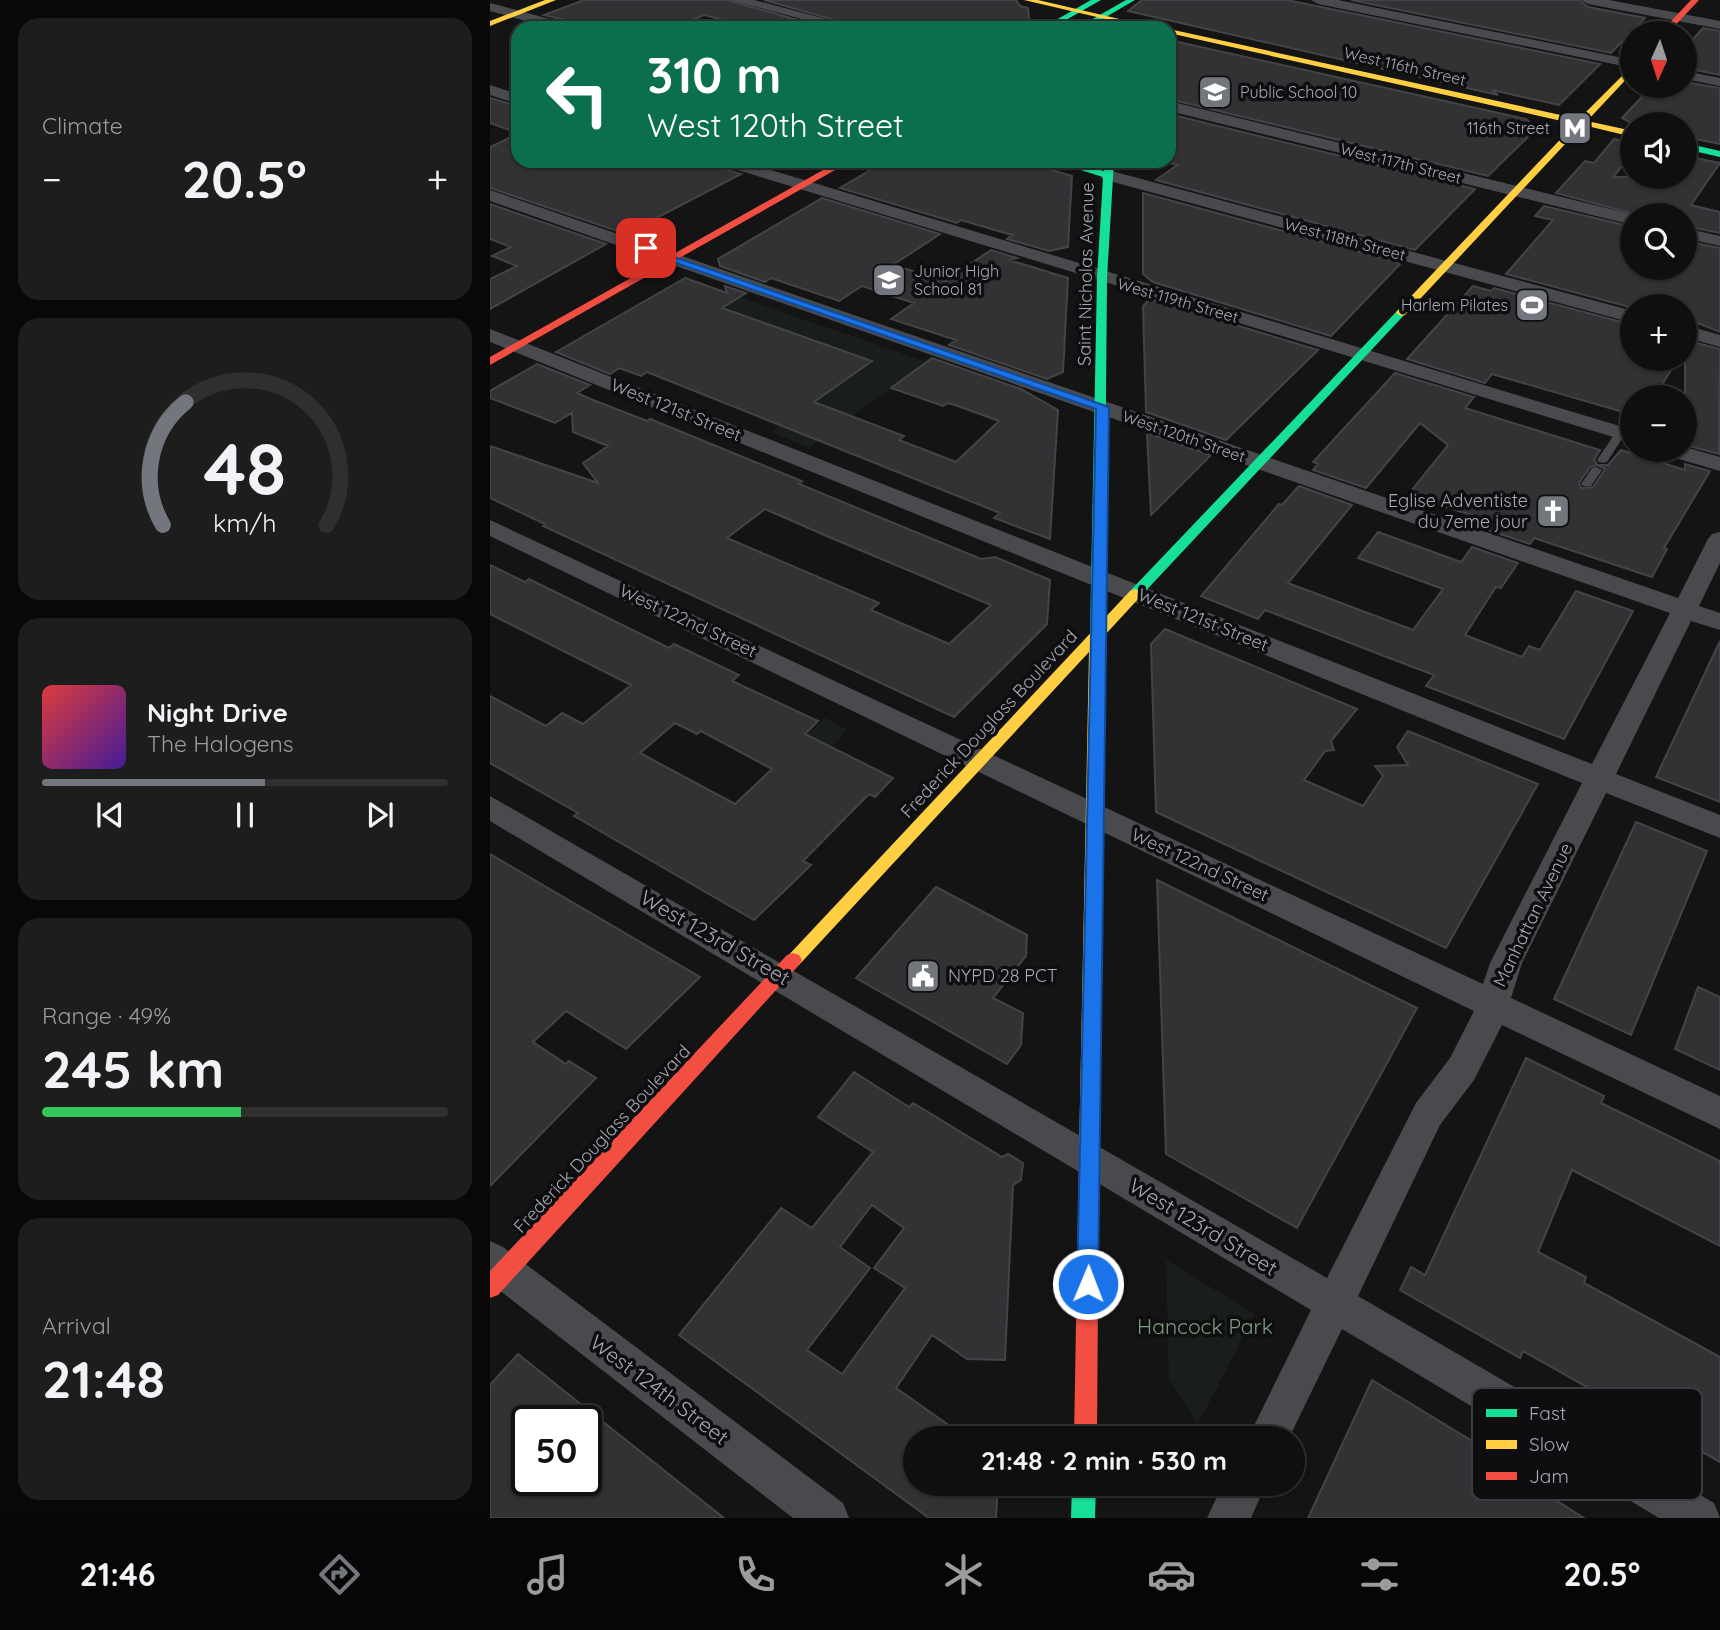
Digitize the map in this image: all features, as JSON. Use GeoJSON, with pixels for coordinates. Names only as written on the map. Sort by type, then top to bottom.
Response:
{"type":"FeatureCollection","features":[{"type":"Feature","properties":{"kind":"main road"},"geometry":{"type":"LineString","coordinates":[[492,13],[552,0]]}},
{"type":"Feature","properties":{"kind":"main road"},"geometry":{"type":"LineString","coordinates":[[1028,0],[1116,21]]}},
{"type":"Feature","properties":{"kind":"main road"},"geometry":{"type":"LineString","coordinates":[[1059,21],[1097,0]]}},
{"type":"Feature","properties":{"kind":"main road"},"geometry":{"type":"LineString","coordinates":[[1093,21],[1131,0]]}},
{"type":"Feature","properties":{"kind":"main road"},"geometry":{"type":"LineString","coordinates":[[1675,21],[1695,0]]}},
{"type":"Feature","properties":{"kind":"main road","name":"West 116th Street"},"geometry":{"type":"LineString","coordinates":[[1176,34],[1620,131]]}},
{"type":"Feature","properties":{"kind":"main road","name":"Frederick Douglass Boulevard"},"geometry":{"type":"LineString","coordinates":[[495,1273],[779,976],[979,759],[1620,79]]}},
{"type":"Feature","properties":{"kind":"main road"},"geometry":{"type":"LineString","coordinates":[[1697,149],[1720,154]]}},
{"type":"Feature","properties":{"kind":"main road"},"geometry":{"type":"LineString","coordinates":[[750,190],[791,168]]}},
{"type":"Feature","properties":{"kind":"main road"},"geometry":{"type":"LineString","coordinates":[[490,362],[833,168]]}},
{"type":"Feature","properties":{"kind":"main road","name":"Saint Nicholas Avenue"},"geometry":{"type":"LineString","coordinates":[[1085,1426],[1102,278],[1108,168]]}},
{"type":"Feature","properties":{"kind":"main road"},"geometry":{"type":"LineString","coordinates":[[621,262],[668,236]]}},
{"type":"Feature","properties":{"kind":"main road"},"geometry":{"type":"LineString","coordinates":[[490,335],[512,323]]}},
{"type":"Feature","properties":{"kind":"main road"},"geometry":{"type":"LineString","coordinates":[[1083,1518],[1084,1496]]}},
{"type":"Feature","properties":{"kind":"street"},"geometry":{"type":"LineString","coordinates":[[737,0],[824,21]]}},
{"type":"Feature","properties":{"kind":"street"},"geometry":{"type":"LineString","coordinates":[[1318,0],[1620,62]]}},
{"type":"Feature","properties":{"kind":"street"},"geometry":{"type":"LineString","coordinates":[[1588,0],[1720,25]]}},
{"type":"Feature","properties":{"kind":"street"},"geometry":{"type":"LineString","coordinates":[[518,7],[551,21]]}},
{"type":"Feature","properties":{"kind":"street"},"geometry":{"type":"LineString","coordinates":[[1698,78],[1720,82]]}},
{"type":"Feature","properties":{"kind":"street"},"geometry":{"type":"LineString","coordinates":[[490,90],[511,97]]}},
{"type":"Feature","properties":{"kind":"street","name":"West 117th Street"},"geometry":{"type":"LineString","coordinates":[[1176,108],[1620,217]]}},
{"type":"Feature","properties":{"kind":"street","name":"West 119th Street"},"geometry":{"type":"LineString","coordinates":[[746,168],[1620,434]]}},
{"type":"Feature","properties":{"kind":"street","name":"West 118th Street"},"geometry":{"type":"LineString","coordinates":[[1108,168],[1444,266],[1620,313]]}},
{"type":"Feature","properties":{"kind":"street","name":"West 120th Street"},"geometry":{"type":"LineString","coordinates":[[490,195],[1720,622]]}},
{"type":"Feature","properties":{"kind":"street"},"geometry":{"type":"LineString","coordinates":[[1697,236],[1720,241]]}},
{"type":"Feature","properties":{"kind":"street"},"geometry":{"type":"LineString","coordinates":[[1697,334],[1720,341]]}},
{"type":"Feature","properties":{"kind":"street","name":"West 121st Street"},"geometry":{"type":"LineString","coordinates":[[490,335],[1720,827]]}},
{"type":"Feature","properties":{"kind":"street"},"geometry":{"type":"LineString","coordinates":[[1697,457],[1720,464]]}},
{"type":"Feature","properties":{"kind":"street","name":"West 122nd Street"},"geometry":{"type":"LineString","coordinates":[[490,527],[1720,1113]]}},
{"type":"Feature","properties":{"kind":"street","name":"Manhattan Avenue"},"geometry":{"type":"LineString","coordinates":[[1274,1426],[1428,1114],[1462,1069],[1483,1031],[1506,962],[1720,539]]}},
{"type":"Feature","properties":{"kind":"street","name":"West 123rd Street"},"geometry":{"type":"LineString","coordinates":[[490,807],[1476,1388]]}},
{"type":"Feature","properties":{"kind":"street","name":"West 124th Street"},"geometry":{"type":"LineString","coordinates":[[495,1273],[828,1518]]}},
{"type":"Feature","properties":{"kind":"street"},"geometry":{"type":"LineString","coordinates":[[1228,1518],[1239,1496]]}},
{"type":"Feature","properties":{"kind":"street","name":"West 123rd Street"},"geometry":{"type":"LineString","coordinates":[[1668,1500],[1699,1518]]}},
{"type":"Feature","properties":{"kind":"lane"},"geometry":{"type":"LineString","coordinates":[[1587,484],[1599,465],[1620,442]]}},
{"type":"Feature","properties":{"kind":"green space"},"geometry":{"type":"Polygon","coordinates":[[[739,297],[927,362],[809,448],[771,432],[871,361],[740,314],[695,343],[677,335],[739,297]]]}},
{"type":"Feature","properties":{"kind":"green space"},"geometry":{"type":"Polygon","coordinates":[[[825,718],[848,730],[793,782],[768,770],[825,718]]]}},
{"type":"Feature","properties":{"kind":"green space","name":"Hancock Park"},"geometry":{"type":"Polygon","coordinates":[[[1166,1260],[1255,1314],[1198,1424],[1169,1380],[1166,1260]]]}},
{"type":"Feature","properties":{"kind":"building"},"geometry":{"type":"Polygon","coordinates":[[[584,0],[727,0],[801,21],[728,21],[704,15],[690,21],[569,21],[544,15],[584,0]]]}},
{"type":"Feature","properties":{"kind":"building"},"geometry":{"type":"Polygon","coordinates":[[[764,0],[1016,0],[1020,6],[1028,8],[1029,19],[1025,21],[838,21],[764,0]]]}},
{"type":"Feature","properties":{"kind":"building"},"geometry":{"type":"Polygon","coordinates":[[[1142,0],[1287,0],[1600,64],[1559,105],[1492,90],[1498,95],[1128,11],[1142,0]]]}},
{"type":"Feature","properties":{"kind":"building"},"geometry":{"type":"Polygon","coordinates":[[[1351,0],[1579,0],[1588,7],[1645,18],[1642,21],[1620,21],[1620,44],[1611,53],[1351,0]]]}},
{"type":"Feature","properties":{"kind":"building"},"geometry":{"type":"Polygon","coordinates":[[[1703,28],[1720,31],[1720,75],[1698,71],[1698,34],[1703,28]]]}},
{"type":"Feature","properties":{"kind":"building"},"geometry":{"type":"Polygon","coordinates":[[[1176,42],[1526,119],[1537,128],[1488,176],[1176,101],[1176,42]]]}},
{"type":"Feature","properties":{"kind":"building"},"geometry":{"type":"Polygon","coordinates":[[[1698,84],[1720,88],[1720,144],[1697,139],[1697,112],[1628,112],[1641,98],[1698,98],[1698,84]]]}},
{"type":"Feature","properties":{"kind":"building"},"geometry":{"type":"Polygon","coordinates":[[[490,98],[511,104],[511,130],[490,123],[490,98]]]}},
{"type":"Feature","properties":{"kind":"building"},"geometry":{"type":"Polygon","coordinates":[[[1176,116],[1475,189],[1415,250],[1156,180],[1177,165],[1176,116]]]}},
{"type":"Feature","properties":{"kind":"building"},"geometry":{"type":"Polygon","coordinates":[[[511,137],[511,168],[720,168],[741,174],[626,234],[490,188],[490,147],[511,137]]]}},
{"type":"Feature","properties":{"kind":"building"},"geometry":{"type":"Polygon","coordinates":[[[1614,139],[1620,140],[1620,169],[1613,177],[1620,177],[1620,189],[1697,189],[1697,158],[1720,163],[1692,203],[1620,203],[1620,210],[1556,193],[1585,161],[1594,163],[1614,139]]]}},
{"type":"Feature","properties":{"kind":"building"},"geometry":{"type":"Polygon","coordinates":[[[874,168],[1045,168],[1072,176],[1068,247],[1049,251],[1007,239],[1012,235],[961,220],[957,223],[840,188],[874,168]]]}},
{"type":"Feature","properties":{"kind":"building"},"geometry":{"type":"Polygon","coordinates":[[[1143,193],[1401,263],[1331,336],[1153,282],[1143,274],[1143,193]]]}},
{"type":"Feature","properties":{"kind":"building"},"geometry":{"type":"Polygon","coordinates":[[[822,198],[940,234],[893,265],[945,281],[991,250],[1017,258],[1009,260],[1068,278],[1063,372],[1047,379],[949,345],[956,340],[891,319],[914,303],[862,286],[839,301],[771,278],[765,282],[720,266],[718,259],[822,198]]]}},
{"type":"Feature","properties":{"kind":"building"},"geometry":{"type":"Polygon","coordinates":[[[490,204],[606,244],[490,309],[490,279],[517,266],[492,256],[511,247],[490,239],[490,204]]]}},
{"type":"Feature","properties":{"kind":"building"},"geometry":{"type":"Polygon","coordinates":[[[1544,206],[1620,224],[1620,280],[1697,280],[1697,243],[1720,248],[1720,332],[1697,323],[1697,294],[1620,294],[1620,305],[1506,274],[1553,220],[1535,216],[1544,206]]]}},
{"type":"Feature","properties":{"kind":"building"},"geometry":{"type":"Polygon","coordinates":[[[1697,206],[1720,212],[1720,233],[1697,228],[1697,206]]]}},
{"type":"Feature","properties":{"kind":"building"},"geometry":{"type":"Polygon","coordinates":[[[685,278],[727,293],[725,286],[746,293],[722,308],[872,361],[814,402],[904,436],[899,440],[956,462],[999,421],[955,405],[947,403],[943,406],[891,388],[932,358],[1021,389],[1058,410],[1050,539],[994,518],[1000,513],[647,372],[641,376],[619,368],[610,374],[556,352],[685,278]]]}},
{"type":"Feature","properties":{"kind":"building"},"geometry":{"type":"Polygon","coordinates":[[[1473,286],[1491,291],[1494,288],[1620,322],[1620,371],[1670,371],[1662,385],[1620,385],[1620,411],[1492,374],[1485,383],[1407,359],[1473,286]]]}},
{"type":"Feature","properties":{"kind":"building"},"geometry":{"type":"Polygon","coordinates":[[[1150,299],[1318,350],[1226,440],[1146,412],[1143,306],[1150,299]]]}},
{"type":"Feature","properties":{"kind":"building"},"geometry":{"type":"Polygon","coordinates":[[[1697,343],[1720,349],[1719,454],[1697,448],[1697,385],[1685,385],[1685,371],[1697,371],[1697,343]]]}},
{"type":"Feature","properties":{"kind":"building"},"geometry":{"type":"Polygon","coordinates":[[[537,364],[590,385],[577,393],[647,421],[650,419],[802,481],[799,484],[981,559],[995,557],[1050,580],[1047,624],[954,717],[543,526],[545,524],[490,498],[490,446],[598,483],[583,463],[608,446],[573,432],[572,413],[555,423],[490,398],[490,391],[537,364]],[[765,509],[727,538],[879,603],[871,610],[949,644],[991,605],[765,509]]]}},
{"type":"Feature","properties":{"kind":"building"},"geometry":{"type":"Polygon","coordinates":[[[1395,373],[1474,397],[1465,408],[1600,450],[1594,460],[1598,465],[1608,465],[1620,451],[1620,462],[1659,462],[1685,470],[1685,464],[1710,471],[1664,548],[1667,549],[1652,577],[1534,538],[1530,544],[1485,529],[1490,521],[1408,495],[1448,445],[1420,423],[1366,488],[1313,470],[1318,464],[1313,462],[1395,373]],[[1597,465],[1590,467],[1579,483],[1581,488],[1593,487],[1605,469],[1597,465]]]}},
{"type":"Feature","properties":{"kind":"building"},"geometry":{"type":"Polygon","coordinates":[[[1147,433],[1211,455],[1151,515],[1147,433]]]}},
{"type":"Feature","properties":{"kind":"building"},"geometry":{"type":"Polygon","coordinates":[[[1299,486],[1352,505],[1288,583],[1413,630],[1443,589],[1358,558],[1378,532],[1461,562],[1472,547],[1518,563],[1501,588],[1496,587],[1465,635],[1522,657],[1529,646],[1540,650],[1576,591],[1633,611],[1564,739],[1426,686],[1434,675],[1265,610],[1258,619],[1201,596],[1279,504],[1282,505],[1299,486]]]}},
{"type":"Feature","properties":{"kind":"building"},"geometry":{"type":"Polygon","coordinates":[[[490,565],[525,582],[529,579],[669,648],[674,644],[739,675],[732,681],[818,721],[805,734],[893,778],[875,797],[869,794],[803,861],[811,865],[754,920],[574,816],[578,813],[490,763],[490,696],[546,726],[562,713],[583,724],[631,685],[490,614],[490,565]],[[675,723],[640,753],[735,804],[772,769],[701,731],[697,734],[675,723]]]}},
{"type":"Feature","properties":{"kind":"building"},"geometry":{"type":"Polygon","coordinates":[[[1165,629],[1357,709],[1331,741],[1334,750],[1325,751],[1304,780],[1363,806],[1383,776],[1375,766],[1408,765],[1397,747],[1408,731],[1538,784],[1446,948],[1156,812],[1151,644],[1165,629]]]}},
{"type":"Feature","properties":{"kind":"building"},"geometry":{"type":"Polygon","coordinates":[[[1720,641],[1720,802],[1656,777],[1720,641]]]}},
{"type":"Feature","properties":{"kind":"building"},"geometry":{"type":"Polygon","coordinates":[[[1636,822],[1707,851],[1631,1035],[1554,999],[1636,822]]]}},
{"type":"Feature","properties":{"kind":"building"},"geometry":{"type":"Polygon","coordinates":[[[490,854],[700,977],[626,1049],[566,1011],[533,1042],[566,1064],[569,1061],[596,1078],[490,1186],[490,854]]]}},
{"type":"Feature","properties":{"kind":"building"},"geometry":{"type":"Polygon","coordinates":[[[1157,880],[1417,1008],[1297,1228],[1166,1154],[1157,880]]]}},
{"type":"Feature","properties":{"kind":"building","name":"NYPD 28 PCT"},"geometry":{"type":"Polygon","coordinates":[[[936,887],[1027,935],[1026,956],[993,998],[1023,1013],[1021,1045],[1007,1064],[856,978],[936,887]]]}},
{"type":"Feature","properties":{"kind":"building"},"geometry":{"type":"Polygon","coordinates":[[[1698,987],[1720,997],[1720,1070],[1675,1049],[1698,987]]]}},
{"type":"Feature","properties":{"kind":"building"},"geometry":{"type":"Polygon","coordinates":[[[1526,1058],[1604,1096],[1601,1103],[1720,1161],[1720,1246],[1572,1170],[1538,1252],[1586,1277],[1584,1283],[1720,1357],[1720,1462],[1702,1452],[1702,1388],[1589,1388],[1523,1351],[1520,1358],[1400,1290],[1411,1267],[1425,1275],[1526,1058]]]}},
{"type":"Feature","properties":{"kind":"building"},"geometry":{"type":"Polygon","coordinates":[[[854,1072],[909,1107],[913,1103],[1002,1157],[1008,1154],[1023,1163],[1021,1180],[1013,1185],[1005,1360],[967,1359],[932,1335],[896,1388],[950,1426],[903,1426],[903,1496],[997,1496],[996,1518],[929,1518],[679,1335],[781,1208],[812,1228],[873,1152],[818,1117],[854,1072]],[[872,1205],[840,1247],[870,1268],[807,1350],[842,1374],[905,1288],[874,1268],[904,1228],[872,1205]]]}},
{"type":"Feature","properties":{"kind":"building"},"geometry":{"type":"Polygon","coordinates":[[[518,1354],[582,1405],[511,1405],[511,1496],[602,1496],[602,1421],[724,1518],[490,1518],[490,1385],[518,1354]]]}},
{"type":"Feature","properties":{"kind":"building"},"geometry":{"type":"Polygon","coordinates":[[[1372,1380],[1472,1441],[1472,1500],[1555,1500],[1584,1518],[1308,1518],[1372,1380]]]}},
{"type":"Feature","properties":{"kind":"traffic: fast"},"geometry":{"type":"LineString","coordinates":[[1059,21],[1097,0]]}},
{"type":"Feature","properties":{"kind":"traffic: fast"},"geometry":{"type":"LineString","coordinates":[[1094,21],[1131,0]]}},
{"type":"Feature","properties":{"kind":"traffic: fast"},"geometry":{"type":"LineString","coordinates":[[1697,149],[1720,154]]}},
{"type":"Feature","properties":{"kind":"traffic: fast"},"geometry":{"type":"LineString","coordinates":[[1082,168],[1108,175]]}},
{"type":"Feature","properties":{"kind":"traffic: fast"},"geometry":{"type":"LineString","coordinates":[[1097,635],[1102,278],[1109,168]]}},
{"type":"Feature","properties":{"kind":"traffic: fast"},"geometry":{"type":"LineString","coordinates":[[1135,594],[1401,313]]}},
{"type":"Feature","properties":{"kind":"traffic: fast"},"geometry":{"type":"LineString","coordinates":[[1083,1518],[1084,1496]]}},
{"type":"Feature","properties":{"kind":"traffic: slow"},"geometry":{"type":"LineString","coordinates":[[490,24],[552,0]]}},
{"type":"Feature","properties":{"kind":"traffic: slow"},"geometry":{"type":"LineString","coordinates":[[1028,0],[1122,21]]}},
{"type":"Feature","properties":{"kind":"traffic: slow"},"geometry":{"type":"LineString","coordinates":[[1176,33],[1620,131]]}},
{"type":"Feature","properties":{"kind":"traffic: slow"},"geometry":{"type":"LineString","coordinates":[[1401,313],[1620,81]]}},
{"type":"Feature","properties":{"kind":"traffic: slow"},"geometry":{"type":"LineString","coordinates":[[793,960],[1135,594]]}},
{"type":"Feature","properties":{"kind":"traffic: slow"},"geometry":{"type":"LineString","coordinates":[[1089,1153],[1097,635]]}},
{"type":"Feature","properties":{"kind":"traffic: jam"},"geometry":{"type":"LineString","coordinates":[[1675,21],[1695,0]]}},
{"type":"Feature","properties":{"kind":"traffic: jam"},"geometry":{"type":"LineString","coordinates":[[490,362],[834,168]]}},
{"type":"Feature","properties":{"kind":"traffic: jam"},"geometry":{"type":"LineString","coordinates":[[490,1287],[793,960]]}},
{"type":"Feature","properties":{"kind":"traffic: jam"},"geometry":{"type":"LineString","coordinates":[[1085,1426],[1089,1153]]}},
{"type":"Feature","properties":{"kind":"place","name":"Public School 10"},"geometry":{"type":"Point","coordinates":[1215,92]}},
{"type":"Feature","properties":{"kind":"place","name":"116th Street"},"geometry":{"type":"Point","coordinates":[1575,128]}},
{"type":"Feature","properties":{"kind":"place","name":"Junior High School 81"},"geometry":{"type":"Point","coordinates":[889,280]}},
{"type":"Feature","properties":{"kind":"place","name":"Harlem Pilates"},"geometry":{"type":"Point","coordinates":[1532,305]}},
{"type":"Feature","properties":{"kind":"place","name":"Eglise Adventiste du 7eme jour"},"geometry":{"type":"Point","coordinates":[1553,511]}},
{"type":"Feature","properties":{"kind":"place","name":"NYPD 28 PCT"},"geometry":{"type":"Point","coordinates":[923,976]}},
{"type":"Feature","properties":{"kind":"route"},"geometry":{"type":"LineString","coordinates":[[646,248],[1102,407],[1088,1284]]}}]}
